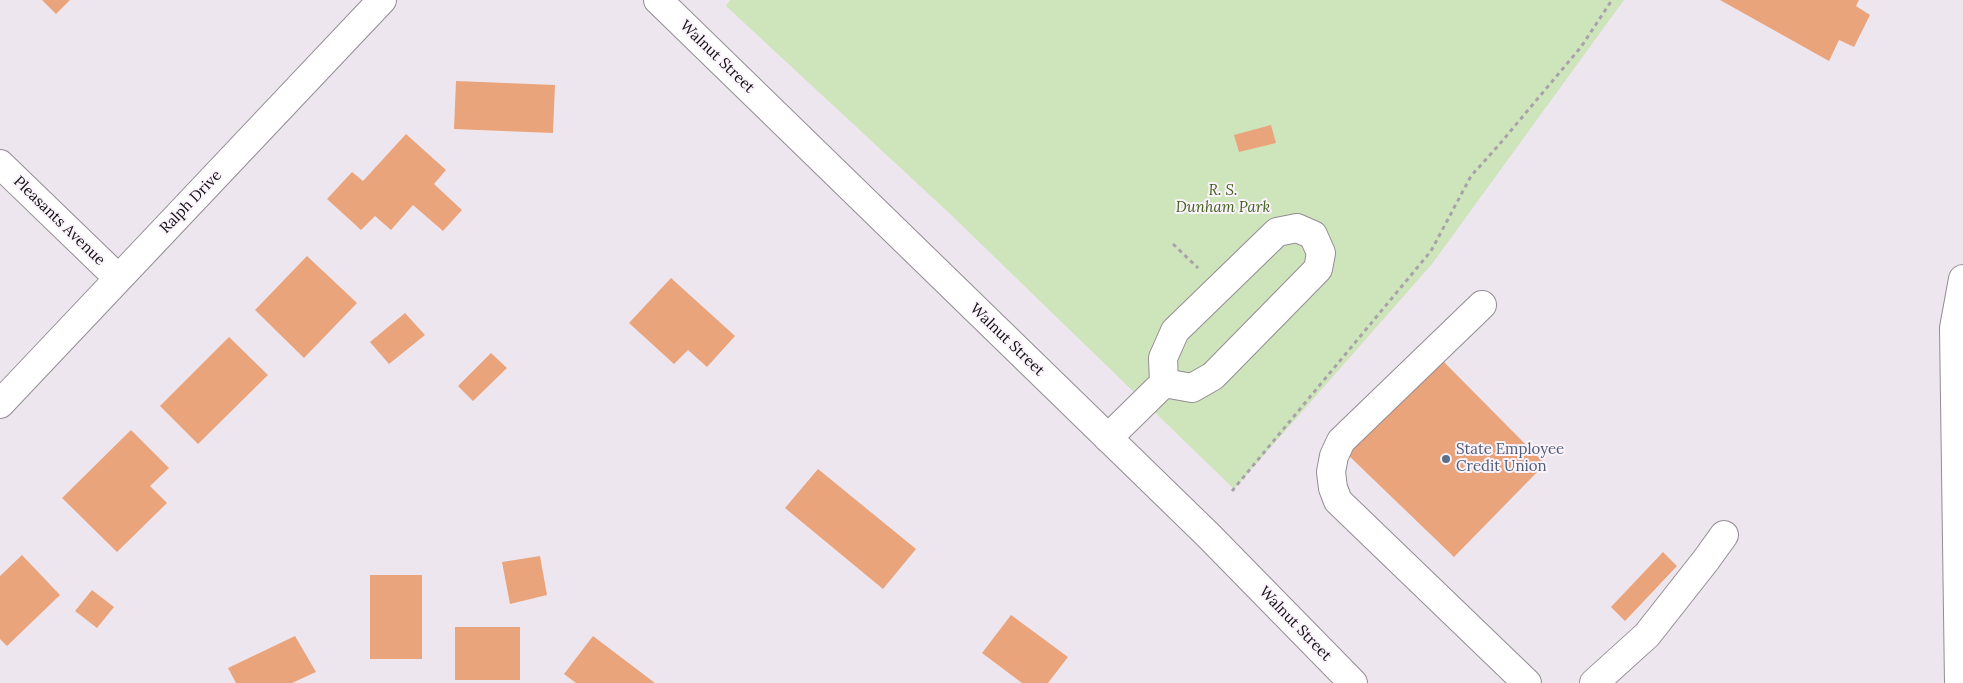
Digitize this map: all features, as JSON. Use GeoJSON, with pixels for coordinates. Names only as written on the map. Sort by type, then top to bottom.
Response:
{"type":"FeatureCollection","features":[{"type":"Feature","properties":{"kind":"street","name":"Ralph Drive"},"geometry":{"type":"LineString","coordinates":[[0,404],[382,0]]}},
{"type":"Feature","properties":{"kind":"street","name":"Walnut Street"},"geometry":{"type":"LineString","coordinates":[[658,0],[1208,535],[1353,683]]}},
{"type":"Feature","properties":{"kind":"street","name":"Pleasants Avenue"},"geometry":{"type":"LineString","coordinates":[[0,164],[118,278]]}},
{"type":"Feature","properties":{"kind":"street"},"geometry":{"type":"LineString","coordinates":[[1108,438],[1164,383],[1163,358],[1175,332],[1277,232],[1297,228],[1313,235],[1321,254],[1318,269],[1213,376],[1192,388],[1164,383]]}},
{"type":"Feature","properties":{"kind":"street"},"geometry":{"type":"LineString","coordinates":[[1959,683],[1954,328],[1963,279]]}},
{"type":"Feature","properties":{"kind":"street"},"geometry":{"type":"LineString","coordinates":[[1482,305],[1341,441],[1334,456],[1331,472],[1333,488],[1338,501],[1527,683]]}},
{"type":"Feature","properties":{"kind":"street"},"geometry":{"type":"LineString","coordinates":[[1594,683],[1647,635],[1724,535]]}},
{"type":"Feature","properties":{"kind":"path"},"geometry":{"type":"LineString","coordinates":[[1232,491],[1431,251],[1470,176],[1498,146],[1581,47],[1612,0]]}},
{"type":"Feature","properties":{"kind":"green space","name":"R. S. Dunham Park"},"geometry":{"type":"Polygon","coordinates":[[[730,0],[1624,0],[1432,264],[1234,489],[948,212],[726,6],[730,0]]]}},
{"type":"Feature","properties":{"kind":"building"},"geometry":{"type":"Polygon","coordinates":[[[42,0],[70,0],[56,14],[42,0]]]}},
{"type":"Feature","properties":{"kind":"building"},"geometry":{"type":"Polygon","coordinates":[[[1720,0],[1859,0],[1856,6],[1870,15],[1854,47],[1839,40],[1829,61],[1720,0]]]}},
{"type":"Feature","properties":{"kind":"building"},"geometry":{"type":"Polygon","coordinates":[[[456,81],[555,85],[553,133],[454,129],[456,81]]]}},
{"type":"Feature","properties":{"kind":"building"},"geometry":{"type":"Polygon","coordinates":[[[1271,125],[1276,143],[1239,152],[1234,135],[1271,125]]]}},
{"type":"Feature","properties":{"kind":"building"},"geometry":{"type":"Polygon","coordinates":[[[406,134],[446,170],[434,184],[462,210],[443,231],[413,205],[391,230],[375,216],[361,230],[327,199],[352,172],[363,181],[406,134]]]}},
{"type":"Feature","properties":{"kind":"building"},"geometry":{"type":"Polygon","coordinates":[[[307,256],[357,303],[304,358],[255,310],[307,256]]]}},
{"type":"Feature","properties":{"kind":"building"},"geometry":{"type":"Polygon","coordinates":[[[671,278],[735,336],[707,367],[688,350],[674,364],[629,323],[671,278]]]}},
{"type":"Feature","properties":{"kind":"building"},"geometry":{"type":"Polygon","coordinates":[[[405,313],[425,335],[389,364],[370,342],[405,313]]]}},
{"type":"Feature","properties":{"kind":"building"},"geometry":{"type":"Polygon","coordinates":[[[229,337],[268,375],[198,444],[160,406],[229,337]]]}},
{"type":"Feature","properties":{"kind":"building"},"geometry":{"type":"Polygon","coordinates":[[[491,353],[507,368],[473,401],[458,386],[491,353]]]}},
{"type":"Feature","properties":{"kind":"building","name":"State Employee Credit Union"},"geometry":{"type":"Polygon","coordinates":[[[1439,357],[1545,464],[1454,557],[1346,453],[1439,357]]]}},
{"type":"Feature","properties":{"kind":"building"},"geometry":{"type":"Polygon","coordinates":[[[131,430],[169,468],[150,486],[167,503],[117,552],[62,498],[131,430]]]}},
{"type":"Feature","properties":{"kind":"building"},"geometry":{"type":"Polygon","coordinates":[[[818,469],[916,549],[883,589],[785,508],[818,469]]]}},
{"type":"Feature","properties":{"kind":"building"},"geometry":{"type":"Polygon","coordinates":[[[1663,552],[1677,566],[1625,621],[1611,607],[1663,552]]]}},
{"type":"Feature","properties":{"kind":"building"},"geometry":{"type":"Polygon","coordinates":[[[22,555],[60,595],[7,646],[0,639],[0,576],[22,555]]]}},
{"type":"Feature","properties":{"kind":"building"},"geometry":{"type":"Polygon","coordinates":[[[540,556],[547,595],[510,604],[502,562],[540,556]]]}},
{"type":"Feature","properties":{"kind":"building"},"geometry":{"type":"Polygon","coordinates":[[[370,575],[422,575],[422,659],[370,659],[370,575]]]}},
{"type":"Feature","properties":{"kind":"building"},"geometry":{"type":"Polygon","coordinates":[[[92,590],[114,607],[97,628],[75,611],[92,590]]]}},
{"type":"Feature","properties":{"kind":"building"},"geometry":{"type":"Polygon","coordinates":[[[1011,615],[1068,657],[1048,683],[1022,683],[982,653],[1011,615]]]}},
{"type":"Feature","properties":{"kind":"building"},"geometry":{"type":"Polygon","coordinates":[[[455,627],[520,627],[520,680],[455,680],[455,627]]]}},
{"type":"Feature","properties":{"kind":"building"},"geometry":{"type":"Polygon","coordinates":[[[295,636],[316,672],[292,683],[236,683],[228,668],[295,636]]]}},
{"type":"Feature","properties":{"kind":"building"},"geometry":{"type":"Polygon","coordinates":[[[593,636],[655,683],[576,683],[564,674],[593,636]]]}},
{"type":"Feature","properties":{"kind":"place","name":"State Employee Credit Union"},"geometry":{"type":"Point","coordinates":[1446,459]}}]}
